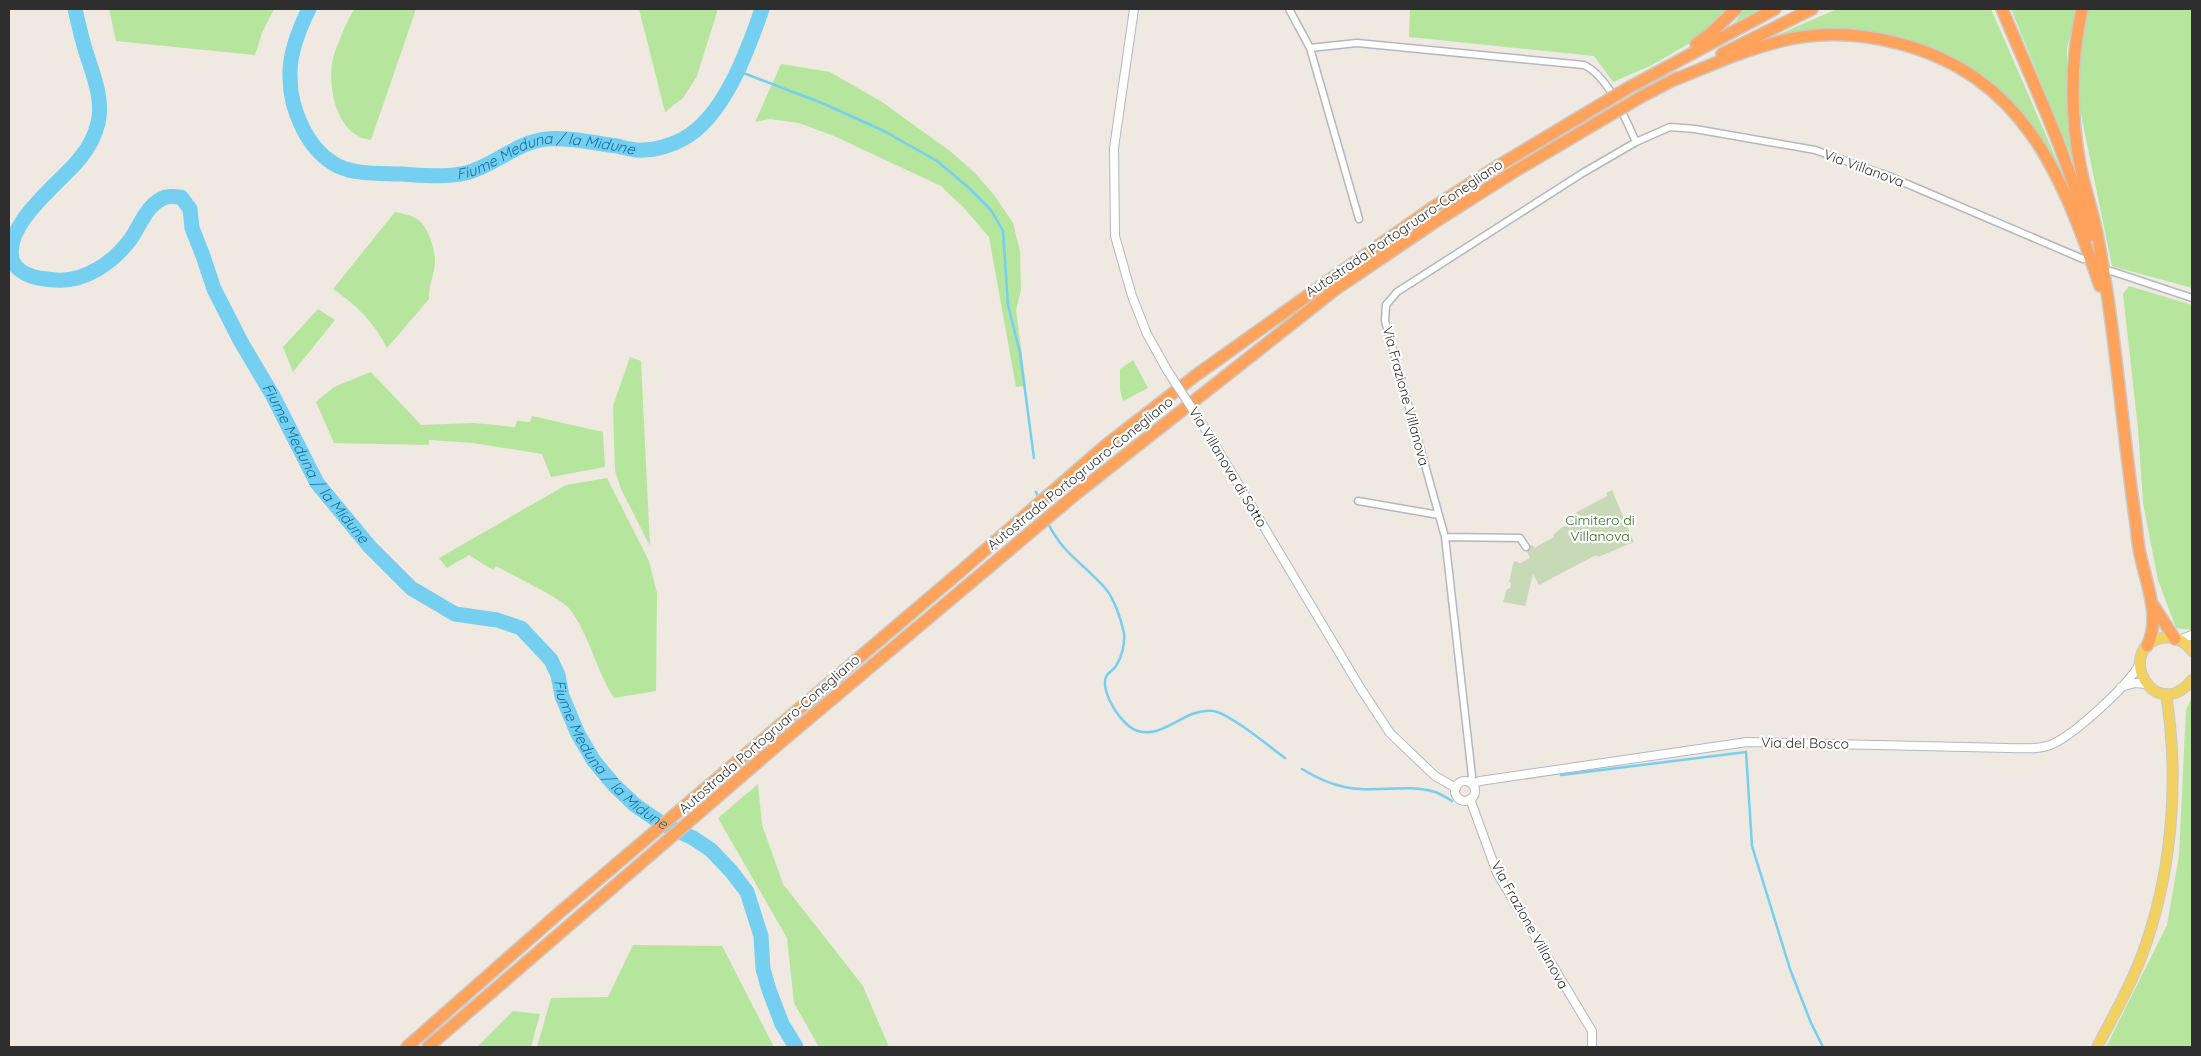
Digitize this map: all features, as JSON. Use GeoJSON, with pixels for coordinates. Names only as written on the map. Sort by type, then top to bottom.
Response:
{"type":"FeatureCollection","features":[{"type":"Feature","properties":{"kind":"highway"},"geometry":{"type":"LineString","coordinates":[[1658,72],[1710,34],[1736,9]]}},
{"type":"Feature","properties":{"kind":"highway","name":"Autostrada Portogruaro-Conegliano"},"geometry":{"type":"LineString","coordinates":[[407,1047],[559,913],[1064,483],[1106,445],[1195,376],[1424,214],[1498,166],[1628,88],[1775,9]]}},
{"type":"Feature","properties":{"kind":"highway","name":"Autostrada Portogruaro-Conegliano"},"geometry":{"type":"LineString","coordinates":[[428,1047],[780,743],[974,579],[1076,494],[1336,289],[1512,173],[1639,98],[1812,9]]}},
{"type":"Feature","properties":{"kind":"highway"},"geometry":{"type":"LineString","coordinates":[[2002,9],[2056,138],[2083,214],[2108,311]]}},
{"type":"Feature","properties":{"kind":"highway"},"geometry":{"type":"LineString","coordinates":[[2082,9],[2074,52],[2072,83],[2074,120],[2081,171],[2098,239],[2116,354],[2140,556],[2150,599],[2152,632],[2147,646]]}},
{"type":"Feature","properties":{"kind":"highway"},"geometry":{"type":"LineString","coordinates":[[1671,81],[1746,52],[1781,41],[1816,35],[1842,34],[1885,39],[1930,53],[1955,65],[1979,80],[2001,98],[2036,139],[2066,194],[2108,311]]}},
{"type":"Feature","properties":{"kind":"highway"},"geometry":{"type":"LineString","coordinates":[[2150,599],[2177,639]]}},
{"type":"Feature","properties":{"kind":"main road"},"geometry":{"type":"LineString","coordinates":[[2190,685],[2171,693],[2155,691],[2146,684],[2140,672],[2140,662],[2147,646],[2163,638],[2177,639],[2192,651]]}},
{"type":"Feature","properties":{"kind":"main road"},"geometry":{"type":"LineString","coordinates":[[2097,1047],[2132,979],[2147,942],[2160,892],[2171,816],[2174,765],[2170,721],[2171,693]]}},
{"type":"Feature","properties":{"kind":"street","name":"Via Villanova di Sotto"},"geometry":{"type":"LineString","coordinates":[[1134,9],[1114,148],[1115,236],[1147,334],[1361,689],[1390,733],[1435,776],[1456,788]]}},
{"type":"Feature","properties":{"kind":"street"},"geometry":{"type":"LineString","coordinates":[[1289,9],[1310,48],[1359,219]]}},
{"type":"Feature","properties":{"kind":"street"},"geometry":{"type":"LineString","coordinates":[[1310,48],[1357,43],[1584,64],[1598,74],[1625,118],[1636,142]]}},
{"type":"Feature","properties":{"kind":"street","name":"Via Villanova"},"geometry":{"type":"LineString","coordinates":[[1636,142],[1670,127],[1695,129],[1815,150],[1891,177],[2083,259]]}},
{"type":"Feature","properties":{"kind":"street","name":"Via Frazione Villanova"},"geometry":{"type":"LineString","coordinates":[[1472,783],[1445,537],[1385,320],[1386,305],[1397,292],[1581,174],[1636,142]]}},
{"type":"Feature","properties":{"kind":"street"},"geometry":{"type":"LineString","coordinates":[[2111,271],[2192,298]]}},
{"type":"Feature","properties":{"kind":"street"},"geometry":{"type":"LineString","coordinates":[[1358,501],[1439,515]]}},
{"type":"Feature","properties":{"kind":"street"},"geometry":{"type":"LineString","coordinates":[[1445,537],[1520,538],[1526,547]]}},
{"type":"Feature","properties":{"kind":"street"},"geometry":{"type":"LineString","coordinates":[[2177,639],[2192,635]]}},
{"type":"Feature","properties":{"kind":"street","name":"Via del Bosco"},"geometry":{"type":"LineString","coordinates":[[1472,783],[1480,780],[1747,742],[2008,748],[2047,746],[2074,732],[2137,669],[2140,662]]}},
{"type":"Feature","properties":{"kind":"street"},"geometry":{"type":"LineString","coordinates":[[2119,688],[2135,683],[2146,684]]}},
{"type":"Feature","properties":{"kind":"street"},"geometry":{"type":"LineString","coordinates":[[1462,782],[1472,783],[1475,792],[1470,799],[1461,799],[1456,794],[1456,788],[1462,782]]}},
{"type":"Feature","properties":{"kind":"street","name":"Via Frazione Villanova"},"geometry":{"type":"LineString","coordinates":[[1470,799],[1498,873],[1592,1031],[1592,1047]]}},
{"type":"Feature","properties":{"kind":"green space"},"geometry":{"type":"Polygon","coordinates":[[[109,9],[274,9],[262,33],[255,55],[116,41],[109,9]]]}},
{"type":"Feature","properties":{"kind":"green space"},"geometry":{"type":"Polygon","coordinates":[[[354,9],[416,9],[371,140],[360,137],[350,131],[343,122],[334,99],[332,86],[333,58],[341,35],[354,9]]]}},
{"type":"Feature","properties":{"kind":"green space"},"geometry":{"type":"Polygon","coordinates":[[[639,9],[718,9],[697,76],[683,98],[665,112],[639,9]]]}},
{"type":"Feature","properties":{"kind":"green space"},"geometry":{"type":"Polygon","coordinates":[[[1410,9],[1732,9],[1695,40],[1652,65],[1613,82],[1594,56],[1409,37],[1410,9]]]}},
{"type":"Feature","properties":{"kind":"green space"},"geometry":{"type":"Polygon","coordinates":[[[1744,9],[1761,9],[1735,22],[1744,9]]]}},
{"type":"Feature","properties":{"kind":"green space"},"geometry":{"type":"Polygon","coordinates":[[[1837,9],[1991,9],[2062,172],[2042,140],[2006,97],[1957,60],[1904,40],[1773,37],[1837,9]]]}},
{"type":"Feature","properties":{"kind":"green space"},"geometry":{"type":"Polygon","coordinates":[[[2011,9],[2077,9],[2067,48],[2067,102],[2074,163],[2011,9]]]}},
{"type":"Feature","properties":{"kind":"green space"},"geometry":{"type":"Polygon","coordinates":[[[2088,9],[2192,9],[2192,288],[2112,266],[2079,105],[2080,49],[2088,9]]]}},
{"type":"Feature","properties":{"kind":"green space"},"geometry":{"type":"Polygon","coordinates":[[[781,64],[830,72],[882,102],[950,151],[975,173],[994,195],[1013,223],[1020,251],[1021,290],[1016,310],[1026,386],[1016,387],[989,237],[964,208],[941,186],[834,136],[799,123],[770,119],[755,122],[781,64]]]}},
{"type":"Feature","properties":{"kind":"green space"},"geometry":{"type":"Polygon","coordinates":[[[395,212],[412,216],[421,222],[430,238],[435,261],[429,299],[387,348],[364,315],[333,289],[395,212]]]}},
{"type":"Feature","properties":{"kind":"green space"},"geometry":{"type":"Polygon","coordinates":[[[2129,286],[2192,305],[2192,630],[2176,628],[2158,580],[2143,503],[2138,429],[2123,294],[2129,286]]]}},
{"type":"Feature","properties":{"kind":"green space"},"geometry":{"type":"Polygon","coordinates":[[[318,309],[335,320],[293,372],[283,347],[318,309]]]}},
{"type":"Feature","properties":{"kind":"green space"},"geometry":{"type":"Polygon","coordinates":[[[630,357],[641,361],[650,546],[621,489],[615,471],[613,406],[630,357]]]}},
{"type":"Feature","properties":{"kind":"green space"},"geometry":{"type":"Polygon","coordinates":[[[1133,360],[1148,388],[1123,401],[1120,390],[1120,369],[1133,360]]]}},
{"type":"Feature","properties":{"kind":"green space"},"geometry":{"type":"Polygon","coordinates":[[[371,372],[421,425],[474,423],[515,427],[517,421],[530,422],[532,416],[603,432],[605,467],[551,477],[542,454],[473,443],[429,440],[429,445],[334,443],[316,402],[334,387],[371,372]]]}},
{"type":"Feature","properties":{"kind":"green space"},"geometry":{"type":"Polygon","coordinates":[[[607,478],[649,561],[657,593],[656,691],[614,698],[602,676],[582,629],[569,608],[564,604],[496,566],[493,570],[469,555],[447,568],[439,558],[566,485],[607,478]]]}},
{"type":"Feature","properties":{"kind":"green space","name":"Cimitero di Villanova"},"geometry":{"type":"Polygon","coordinates":[[[1612,490],[1634,542],[1598,557],[1597,555],[1594,556],[1539,585],[1533,574],[1525,606],[1503,602],[1507,589],[1510,588],[1511,583],[1509,582],[1514,561],[1520,563],[1530,558],[1526,549],[1533,545],[1534,548],[1554,537],[1553,535],[1561,528],[1569,524],[1577,512],[1607,496],[1606,493],[1612,490]]]}},
{"type":"Feature","properties":{"kind":"green space"},"geometry":{"type":"Polygon","coordinates":[[[2192,697],[2192,1047],[2106,1047],[2167,925],[2179,856],[2186,710],[2192,697]]]}},
{"type":"Feature","properties":{"kind":"green space"},"geometry":{"type":"Polygon","coordinates":[[[758,784],[762,825],[783,884],[863,986],[889,1047],[819,1047],[794,1003],[787,938],[718,818],[758,784]]]}},
{"type":"Feature","properties":{"kind":"green space"},"geometry":{"type":"Polygon","coordinates":[[[633,945],[722,946],[774,1047],[537,1047],[551,998],[608,997],[633,945]]]}},
{"type":"Feature","properties":{"kind":"green space"},"geometry":{"type":"Polygon","coordinates":[[[513,1011],[540,1014],[531,1047],[477,1047],[513,1011]]]}},
{"type":"Feature","properties":{"kind":"waterway","name":"Fiume Meduna / la Midune"},"geometry":{"type":"LineString","coordinates":[[75,9],[98,95],[98,123],[91,141],[81,157],[24,219],[16,233],[11,248],[13,262],[26,274],[44,279],[67,280],[78,278],[98,269],[115,256],[130,240],[149,210],[159,200],[166,197],[181,197],[190,209],[192,228],[214,289],[241,342],[273,396],[317,483],[370,547],[411,588],[455,614],[497,620],[521,628],[551,660],[558,675],[562,696],[578,734],[594,761],[614,785],[635,805],[661,823],[693,838],[711,850],[731,871],[747,892],[761,936],[763,969],[769,990],[782,1024],[796,1047]]}},
{"type":"Feature","properties":{"kind":"waterway","name":"Fiume Meduna / la Midune"},"geometry":{"type":"LineString","coordinates":[[309,9],[295,42],[291,59],[290,77],[293,103],[297,116],[310,140],[327,159],[345,169],[370,173],[434,176],[459,174],[476,170],[515,149],[546,139],[573,140],[640,150],[664,147],[683,139],[698,129],[711,115],[733,81],[750,44],[762,9]]}},
{"type":"Feature","properties":{"kind":"waterway"},"geometry":{"type":"LineString","coordinates":[[738,71],[822,103],[884,131],[937,161],[968,187],[991,210],[1003,231],[1008,305],[1020,353],[1034,458]]}},
{"type":"Feature","properties":{"kind":"waterway"},"geometry":{"type":"LineString","coordinates":[[1036,492],[1039,499]]}},
{"type":"Feature","properties":{"kind":"waterway"},"geometry":{"type":"LineString","coordinates":[[1048,523],[1067,550],[1105,588],[1117,609],[1124,633],[1123,646],[1118,662],[1107,675],[1105,683],[1109,700],[1125,723],[1138,731],[1157,731],[1194,714],[1203,711],[1213,711],[1239,724],[1285,758]]}},
{"type":"Feature","properties":{"kind":"waterway"},"geometry":{"type":"LineString","coordinates":[[1561,775],[1746,752],[1752,846],[1790,969],[1811,1023],[1823,1047]]}},
{"type":"Feature","properties":{"kind":"waterway"},"geometry":{"type":"LineString","coordinates":[[1302,769],[1322,780],[1345,787],[1356,789],[1424,789],[1452,801]]}}]}
